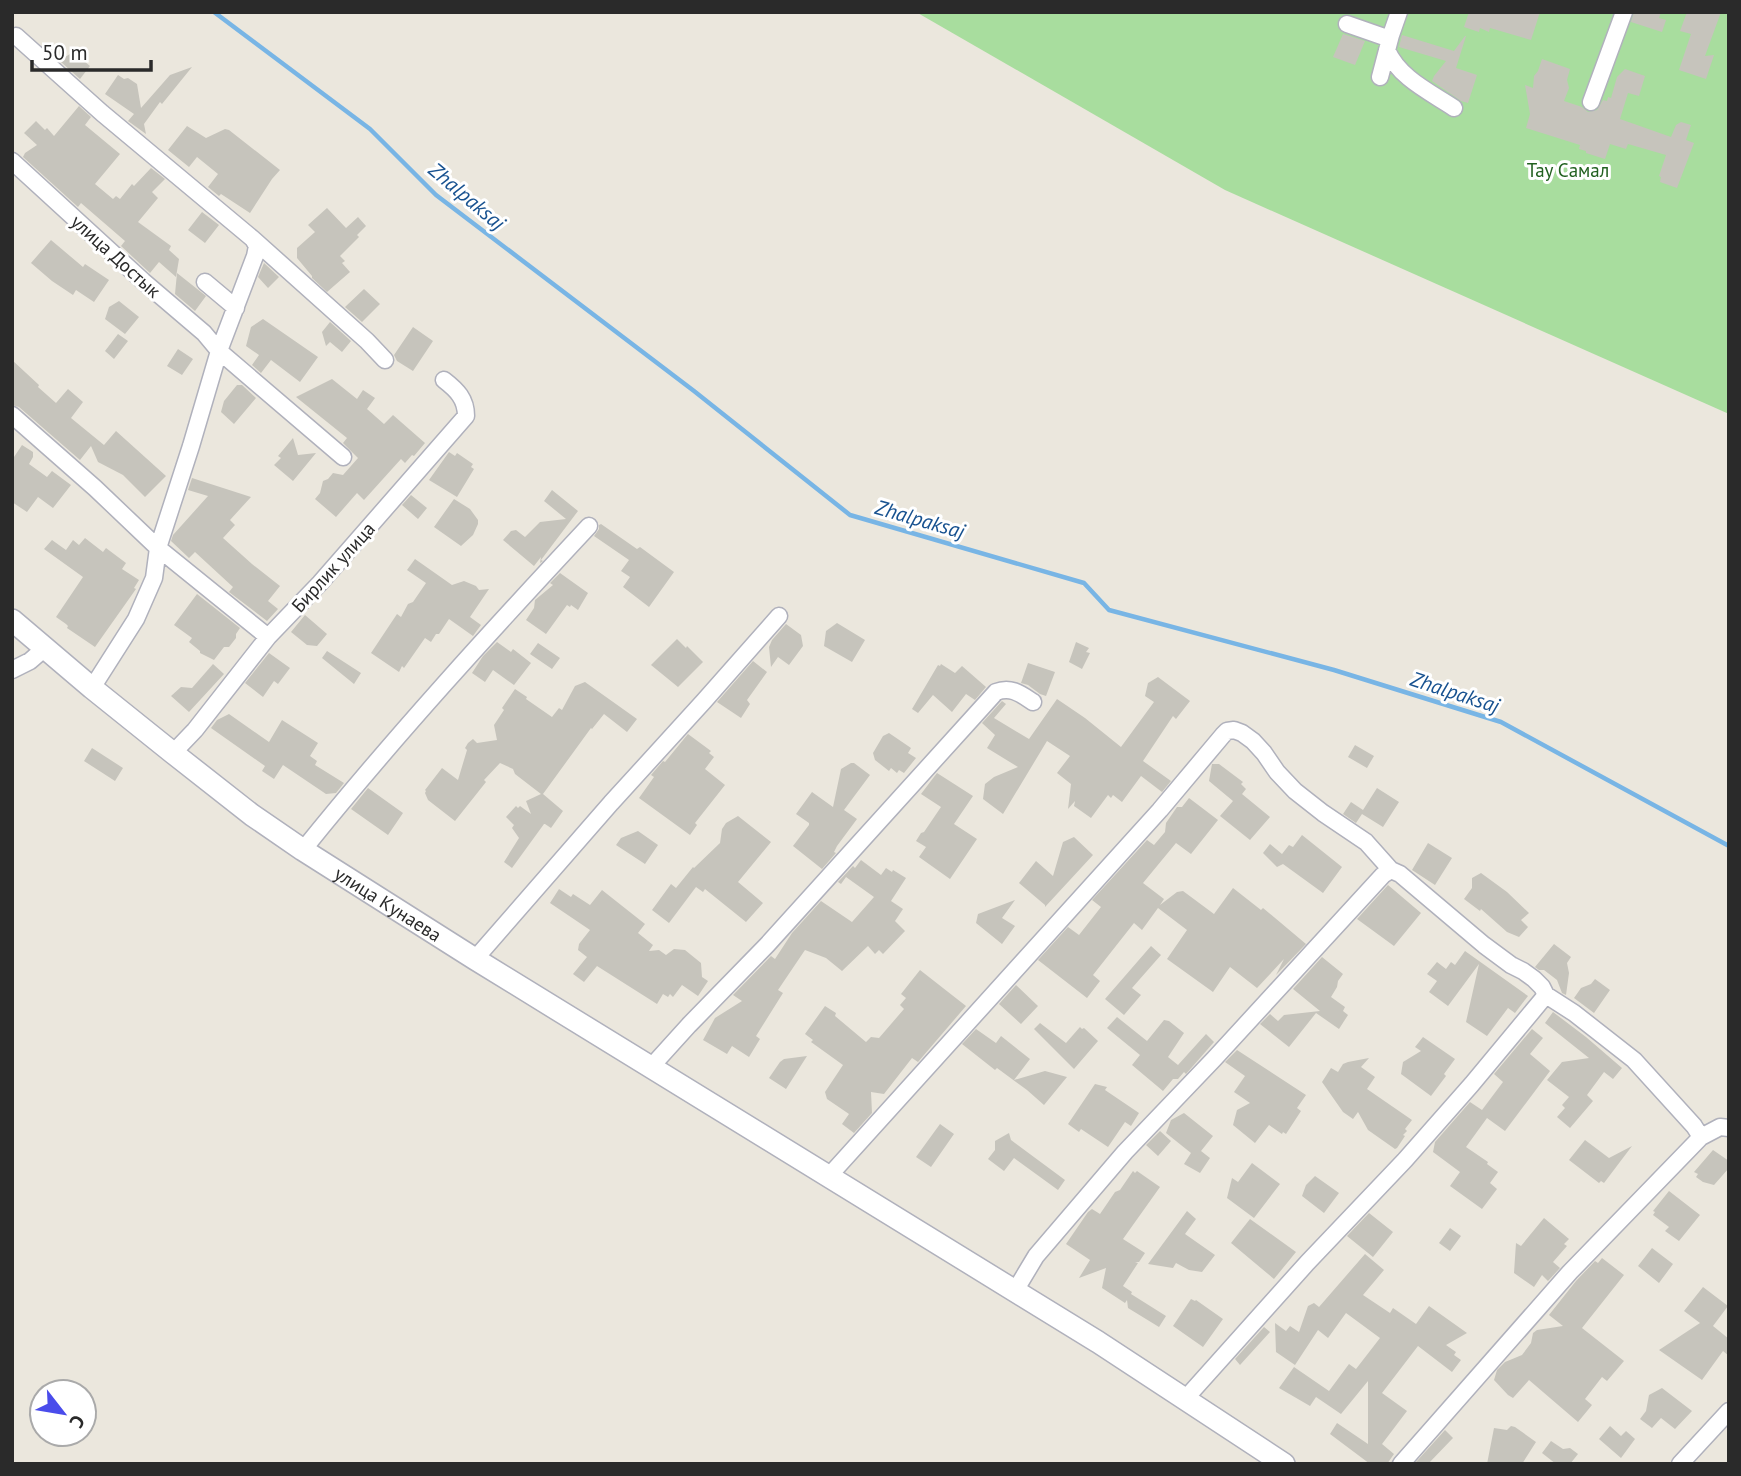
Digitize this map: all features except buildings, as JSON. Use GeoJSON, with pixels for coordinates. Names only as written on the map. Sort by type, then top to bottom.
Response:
{"type":"FeatureCollection","features":[{"type":"Feature","properties":{"kind":"main road","name":"улица Кунаева"},"geometry":{"type":"LineString","coordinates":[[12,620],[173,753],[252,814],[303,849],[1186,1398],[1284,1464]]}},
{"type":"Feature","properties":{"kind":"street"},"geometry":{"type":"LineString","coordinates":[[1380,77],[1399,12]]}},
{"type":"Feature","properties":{"kind":"street"},"geometry":{"type":"LineString","coordinates":[[1591,102],[1624,12]]}},
{"type":"Feature","properties":{"kind":"street"},"geometry":{"type":"LineString","coordinates":[[1347,23],[1388,44]]}},
{"type":"Feature","properties":{"kind":"street"},"geometry":{"type":"LineString","coordinates":[[16,36],[102,113],[253,239],[385,360]]}},
{"type":"Feature","properties":{"kind":"street"},"geometry":{"type":"LineString","coordinates":[[1388,44],[1391,58],[1399,69],[1454,108]]}},
{"type":"Feature","properties":{"kind":"street","name":"улица Достык"},"geometry":{"type":"LineString","coordinates":[[12,161],[204,333],[219,351],[343,457]]}},
{"type":"Feature","properties":{"kind":"street"},"geometry":{"type":"LineString","coordinates":[[92,688],[141,610],[154,578],[159,548],[219,351],[255,256],[257,246],[253,239]]}},
{"type":"Feature","properties":{"kind":"street"},"geometry":{"type":"LineString","coordinates":[[205,282],[236,309]]}},
{"type":"Feature","properties":{"kind":"street","name":"Бирлик улица"},"geometry":{"type":"LineString","coordinates":[[173,753],[195,730],[268,637],[320,583],[466,416],[461,397],[455,388],[444,380]]}},
{"type":"Feature","properties":{"kind":"street"},"geometry":{"type":"LineString","coordinates":[[12,415],[159,548],[268,637]]}},
{"type":"Feature","properties":{"kind":"street"},"geometry":{"type":"LineString","coordinates":[[303,849],[468,656],[589,526]]}},
{"type":"Feature","properties":{"kind":"street"},"geometry":{"type":"LineString","coordinates":[[475,958],[779,616]]}},
{"type":"Feature","properties":{"kind":"street"},"geometry":{"type":"LineString","coordinates":[[12,670],[30,661],[45,648]]}},
{"type":"Feature","properties":{"kind":"street"},"geometry":{"type":"LineString","coordinates":[[651,1067],[767,945],[996,692],[1014,690],[1033,702]]}},
{"type":"Feature","properties":{"kind":"street"},"geometry":{"type":"LineString","coordinates":[[829,1176],[1160,810],[1227,731],[1234,730],[1253,741],[1296,792],[1366,842],[1391,870],[1400,874],[1484,945],[1523,971],[1542,987],[1546,995],[1574,1013],[1634,1060],[1701,1137]]}},
{"type":"Feature","properties":{"kind":"street"},"geometry":{"type":"LineString","coordinates":[[1015,1291],[1036,1256],[1125,1152],[1382,875],[1391,870]]}},
{"type":"Feature","properties":{"kind":"street"},"geometry":{"type":"LineString","coordinates":[[1186,1398],[1405,1160],[1546,995]]}},
{"type":"Feature","properties":{"kind":"street"},"geometry":{"type":"LineString","coordinates":[[1401,1464],[1570,1272],[1701,1137],[1720,1127],[1729,1128]]}},
{"type":"Feature","properties":{"kind":"street"},"geometry":{"type":"LineString","coordinates":[[1680,1464],[1729,1411]]}},
{"type":"Feature","properties":{"kind":"green space","name":"Тау Самал"},"geometry":{"type":"Polygon","coordinates":[[[916,12],[1729,12],[1729,414],[1225,190],[916,12]]]}},
{"type":"Feature","properties":{"kind":"waterway","name":"Zhalpaksaj"},"geometry":{"type":"LineString","coordinates":[[214,12],[370,129],[436,195],[694,391],[850,515],[1084,583],[1109,610],[1334,670],[1501,722],[1729,846]]}}]}
